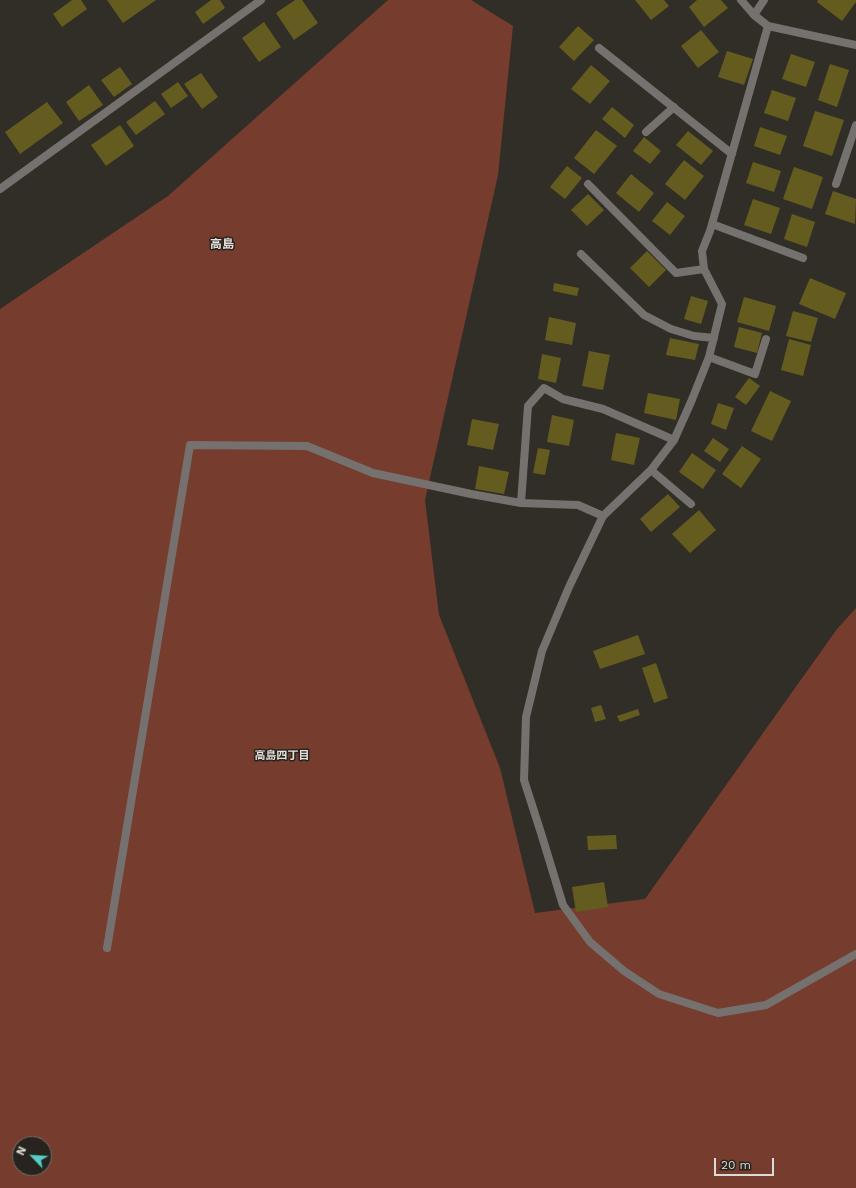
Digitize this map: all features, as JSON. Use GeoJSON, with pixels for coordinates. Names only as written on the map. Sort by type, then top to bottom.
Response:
{"type":"FeatureCollection","features":[{"type":"Feature","properties":{"kind":"street"},"geometry":{"type":"LineString","coordinates":[[0,189],[261,0]]}},
{"type":"Feature","properties":{"kind":"street"},"geometry":{"type":"LineString","coordinates":[[742,0],[754,15],[768,26],[856,45]]}},
{"type":"Feature","properties":{"kind":"street"},"geometry":{"type":"LineString","coordinates":[[754,15],[764,0]]}},
{"type":"Feature","properties":{"kind":"street"},"geometry":{"type":"LineString","coordinates":[[768,26],[712,224],[702,251],[704,269],[722,304],[709,357],[674,440],[651,470],[603,516],[569,588],[542,651],[526,717],[524,780],[542,833],[563,906],[590,942],[624,972],[659,994],[718,1013],[766,1005],[856,954]]}},
{"type":"Feature","properties":{"kind":"street"},"geometry":{"type":"LineString","coordinates":[[599,48],[732,154]]}},
{"type":"Feature","properties":{"kind":"street"},"geometry":{"type":"LineString","coordinates":[[646,132],[674,107]]}},
{"type":"Feature","properties":{"kind":"street"},"geometry":{"type":"LineString","coordinates":[[836,184],[856,125]]}},
{"type":"Feature","properties":{"kind":"street"},"geometry":{"type":"LineString","coordinates":[[588,184],[676,273],[704,269]]}},
{"type":"Feature","properties":{"kind":"street"},"geometry":{"type":"LineString","coordinates":[[712,224],[803,258]]}},
{"type":"Feature","properties":{"kind":"street"},"geometry":{"type":"LineString","coordinates":[[580,254],[644,315],[671,329],[694,336],[714,338]]}},
{"type":"Feature","properties":{"kind":"street"},"geometry":{"type":"LineString","coordinates":[[709,357],[755,374],[766,339]]}},
{"type":"Feature","properties":{"kind":"street"},"geometry":{"type":"LineString","coordinates":[[521,503],[528,406],[544,388],[563,399],[603,409],[674,440]]}},
{"type":"Feature","properties":{"kind":"street"},"geometry":{"type":"LineString","coordinates":[[107,948],[190,445],[307,446],[373,473],[521,503],[578,505],[603,516]]}},
{"type":"Feature","properties":{"kind":"street"},"geometry":{"type":"LineString","coordinates":[[651,470],[690,504]]}},
{"type":"Feature","properties":{"kind":"shaded area"},"geometry":{"type":"Polygon","coordinates":[[[388,0],[471,0],[513,26],[498,175],[425,500],[439,615],[500,768],[535,913],[645,899],[837,629],[856,608],[856,1188],[0,1188],[0,309],[168,196],[388,0]]]}},
{"type":"Feature","properties":{"kind":"building"},"geometry":{"type":"Polygon","coordinates":[[[72,0],[81,0],[87,9],[62,27],[53,14],[72,0]]]}},
{"type":"Feature","properties":{"kind":"building"},"geometry":{"type":"Polygon","coordinates":[[[107,0],[156,0],[123,23],[107,0]]]}},
{"type":"Feature","properties":{"kind":"building"},"geometry":{"type":"Polygon","coordinates":[[[211,0],[220,0],[225,8],[203,24],[195,12],[211,0]]]}},
{"type":"Feature","properties":{"kind":"building"},"geometry":{"type":"Polygon","coordinates":[[[295,0],[302,0],[318,23],[294,40],[276,13],[295,0]]]}},
{"type":"Feature","properties":{"kind":"building"},"geometry":{"type":"Polygon","coordinates":[[[635,0],[664,0],[669,6],[651,20],[635,0]]]}},
{"type":"Feature","properties":{"kind":"building"},"geometry":{"type":"Polygon","coordinates":[[[697,0],[721,0],[728,8],[704,27],[689,7],[697,0]]]}},
{"type":"Feature","properties":{"kind":"building"},"geometry":{"type":"Polygon","coordinates":[[[818,0],[856,0],[856,2],[842,21],[817,2],[818,0]]]}},
{"type":"Feature","properties":{"kind":"building"},"geometry":{"type":"Polygon","coordinates":[[[264,22],[281,47],[259,62],[242,38],[264,22]]]}},
{"type":"Feature","properties":{"kind":"building"},"geometry":{"type":"Polygon","coordinates":[[[578,26],[594,40],[574,61],[559,47],[578,26]]]}},
{"type":"Feature","properties":{"kind":"building"},"geometry":{"type":"Polygon","coordinates":[[[701,30],[719,52],[698,68],[681,46],[701,30]]]}},
{"type":"Feature","properties":{"kind":"building"},"geometry":{"type":"Polygon","coordinates":[[[727,51],[753,59],[744,85],[718,77],[727,51]]]}},
{"type":"Feature","properties":{"kind":"building"},"geometry":{"type":"Polygon","coordinates":[[[791,54],[815,62],[806,87],[782,79],[791,54]]]}},
{"type":"Feature","properties":{"kind":"building"},"geometry":{"type":"Polygon","coordinates":[[[830,64],[849,70],[837,107],[818,100],[830,64]]]}},
{"type":"Feature","properties":{"kind":"building"},"geometry":{"type":"Polygon","coordinates":[[[591,65],[610,81],[590,104],[571,89],[591,65]]]}},
{"type":"Feature","properties":{"kind":"building"},"geometry":{"type":"Polygon","coordinates":[[[120,67],[132,84],[114,97],[101,80],[120,67]]]}},
{"type":"Feature","properties":{"kind":"building"},"geometry":{"type":"Polygon","coordinates":[[[201,73],[218,97],[202,109],[184,84],[201,73]]]}},
{"type":"Feature","properties":{"kind":"building"},"geometry":{"type":"Polygon","coordinates":[[[178,82],[188,96],[171,108],[161,94],[178,82]]]}},
{"type":"Feature","properties":{"kind":"building"},"geometry":{"type":"Polygon","coordinates":[[[89,85],[103,105],[79,121],[66,102],[89,85]]]}},
{"type":"Feature","properties":{"kind":"building"},"geometry":{"type":"Polygon","coordinates":[[[772,90],[796,98],[788,121],[764,113],[772,90]]]}},
{"type":"Feature","properties":{"kind":"building"},"geometry":{"type":"Polygon","coordinates":[[[155,101],[165,114],[136,135],[126,122],[155,101]]]}},
{"type":"Feature","properties":{"kind":"building"},"geometry":{"type":"Polygon","coordinates":[[[47,102],[63,123],[20,154],[5,132],[47,102]]]}},
{"type":"Feature","properties":{"kind":"building"},"geometry":{"type":"Polygon","coordinates":[[[612,107],[634,125],[625,138],[602,119],[612,107]]]}},
{"type":"Feature","properties":{"kind":"building"},"geometry":{"type":"Polygon","coordinates":[[[815,111],[844,120],[832,156],[803,146],[815,111]]]}},
{"type":"Feature","properties":{"kind":"building"},"geometry":{"type":"Polygon","coordinates":[[[120,125],[134,146],[106,166],[91,145],[120,125]]]}},
{"type":"Feature","properties":{"kind":"building"},"geometry":{"type":"Polygon","coordinates":[[[760,127],[787,136],[780,155],[754,146],[760,127]]]}},
{"type":"Feature","properties":{"kind":"building"},"geometry":{"type":"Polygon","coordinates":[[[596,130],[617,146],[594,174],[574,158],[596,130]]]}},
{"type":"Feature","properties":{"kind":"building"},"geometry":{"type":"Polygon","coordinates":[[[688,131],[713,151],[701,165],[676,145],[688,131]]]}},
{"type":"Feature","properties":{"kind":"building"},"geometry":{"type":"Polygon","coordinates":[[[644,137],[661,151],[650,164],[633,151],[644,137]]]}},
{"type":"Feature","properties":{"kind":"building"},"geometry":{"type":"Polygon","coordinates":[[[684,160],[704,176],[685,200],[665,184],[684,160]]]}},
{"type":"Feature","properties":{"kind":"building"},"geometry":{"type":"Polygon","coordinates":[[[753,162],[781,171],[774,192],[746,183],[753,162]]]}},
{"type":"Feature","properties":{"kind":"building"},"geometry":{"type":"Polygon","coordinates":[[[567,166],[582,178],[565,199],[550,187],[567,166]]]}},
{"type":"Feature","properties":{"kind":"building"},"geometry":{"type":"Polygon","coordinates":[[[794,167],[823,177],[812,209],[783,199],[794,167]]]}},
{"type":"Feature","properties":{"kind":"building"},"geometry":{"type":"Polygon","coordinates":[[[631,174],[654,193],[639,212],[616,193],[631,174]]]}},
{"type":"Feature","properties":{"kind":"building"},"geometry":{"type":"Polygon","coordinates":[[[833,191],[856,199],[855,224],[825,214],[833,191]]]}},
{"type":"Feature","properties":{"kind":"building"},"geometry":{"type":"Polygon","coordinates":[[[588,194],[604,210],[587,226],[571,210],[588,194]]]}},
{"type":"Feature","properties":{"kind":"building"},"geometry":{"type":"Polygon","coordinates":[[[753,199],[780,208],[771,234],[744,225],[753,199]]]}},
{"type":"Feature","properties":{"kind":"building"},"geometry":{"type":"Polygon","coordinates":[[[667,202],[685,216],[670,235],[652,221],[667,202]]]}},
{"type":"Feature","properties":{"kind":"building"},"geometry":{"type":"Polygon","coordinates":[[[792,214],[815,222],[807,247],[784,239],[792,214]]]}},
{"type":"Feature","properties":{"kind":"building"},"geometry":{"type":"Polygon","coordinates":[[[647,251],[666,270],[649,287],[630,268],[647,251]]]}},
{"type":"Feature","properties":{"kind":"building"},"geometry":{"type":"Polygon","coordinates":[[[810,278],[846,293],[835,319],[799,304],[810,278]]]}},
{"type":"Feature","properties":{"kind":"building"},"geometry":{"type":"Polygon","coordinates":[[[554,283],[579,288],[577,296],[553,291],[554,283]]]}},
{"type":"Feature","properties":{"kind":"building"},"geometry":{"type":"Polygon","coordinates":[[[691,296],[708,301],[701,324],[684,319],[691,296]]]}},
{"type":"Feature","properties":{"kind":"building"},"geometry":{"type":"Polygon","coordinates":[[[744,297],[776,306],[769,331],[737,322],[744,297]]]}},
{"type":"Feature","properties":{"kind":"building"},"geometry":{"type":"Polygon","coordinates":[[[793,311],[818,318],[811,342],[786,336],[793,311]]]}},
{"type":"Feature","properties":{"kind":"building"},"geometry":{"type":"Polygon","coordinates":[[[549,317],[576,323],[572,345],[545,340],[549,317]]]}},
{"type":"Feature","properties":{"kind":"building"},"geometry":{"type":"Polygon","coordinates":[[[739,327],[762,333],[757,353],[734,347],[739,327]]]}},
{"type":"Feature","properties":{"kind":"building"},"geometry":{"type":"Polygon","coordinates":[[[670,338],[699,344],[695,360],[666,355],[670,338]]]}},
{"type":"Feature","properties":{"kind":"building"},"geometry":{"type":"Polygon","coordinates":[[[789,339],[811,345],[803,376],[781,370],[789,339]]]}},
{"type":"Feature","properties":{"kind":"building"},"geometry":{"type":"Polygon","coordinates":[[[589,351],[610,355],[603,390],[582,386],[589,351]]]}},
{"type":"Feature","properties":{"kind":"building"},"geometry":{"type":"Polygon","coordinates":[[[542,354],[561,358],[556,383],[538,379],[542,354]]]}},
{"type":"Feature","properties":{"kind":"building"},"geometry":{"type":"Polygon","coordinates":[[[749,378],[760,386],[746,405],[735,397],[749,378]]]}},
{"type":"Feature","properties":{"kind":"building"},"geometry":{"type":"Polygon","coordinates":[[[770,391],[791,401],[772,441],[751,431],[770,391]]]}},
{"type":"Feature","properties":{"kind":"building"},"geometry":{"type":"Polygon","coordinates":[[[648,393],[680,399],[676,420],[644,413],[648,393]]]}},
{"type":"Feature","properties":{"kind":"building"},"geometry":{"type":"Polygon","coordinates":[[[718,403],[734,408],[726,430],[711,424],[718,403]]]}},
{"type":"Feature","properties":{"kind":"building"},"geometry":{"type":"Polygon","coordinates":[[[552,415],[574,420],[569,446],[547,442],[552,415]]]}},
{"type":"Feature","properties":{"kind":"building"},"geometry":{"type":"Polygon","coordinates":[[[472,419],[499,424],[493,450],[467,445],[472,419]]]}},
{"type":"Feature","properties":{"kind":"building"},"geometry":{"type":"Polygon","coordinates":[[[616,433],[640,438],[634,465],[611,460],[616,433]]]}},
{"type":"Feature","properties":{"kind":"building"},"geometry":{"type":"Polygon","coordinates":[[[713,438],[729,449],[720,462],[704,451],[713,438]]]}},
{"type":"Feature","properties":{"kind":"building"},"geometry":{"type":"Polygon","coordinates":[[[742,446],[761,459],[741,488],[722,474],[742,446]]]}},
{"type":"Feature","properties":{"kind":"building"},"geometry":{"type":"Polygon","coordinates":[[[538,448],[550,450],[545,475],[533,473],[538,448]]]}},
{"type":"Feature","properties":{"kind":"building"},"geometry":{"type":"Polygon","coordinates":[[[692,453],[716,470],[703,489],[679,472],[692,453]]]}},
{"type":"Feature","properties":{"kind":"building"},"geometry":{"type":"Polygon","coordinates":[[[479,466],[509,472],[504,494],[475,489],[479,466]]]}},
{"type":"Feature","properties":{"kind":"building"},"geometry":{"type":"Polygon","coordinates":[[[668,494],[680,507],[651,532],[640,519],[668,494]]]}},
{"type":"Feature","properties":{"kind":"building"},"geometry":{"type":"Polygon","coordinates":[[[699,510],[716,530],[690,553],[672,534],[699,510]]]}},
{"type":"Feature","properties":{"kind":"building"},"geometry":{"type":"Polygon","coordinates":[[[638,635],[645,654],[600,669],[593,651],[638,635]]]}},
{"type":"Feature","properties":{"kind":"building"},"geometry":{"type":"Polygon","coordinates":[[[656,663],[668,698],[654,703],[642,668],[656,663]]]}},
{"type":"Feature","properties":{"kind":"building"},"geometry":{"type":"Polygon","coordinates":[[[601,705],[606,719],[595,722],[591,708],[601,705]]]}},
{"type":"Feature","properties":{"kind":"building"},"geometry":{"type":"Polygon","coordinates":[[[638,709],[640,715],[620,722],[617,716],[638,709]]]}},
{"type":"Feature","properties":{"kind":"building"},"geometry":{"type":"Polygon","coordinates":[[[616,835],[617,849],[588,850],[587,836],[616,835]]]}},
{"type":"Feature","properties":{"kind":"building"},"geometry":{"type":"Polygon","coordinates":[[[604,882],[608,907],[576,912],[572,887],[604,882]]]}},
{"type":"Feature","properties":{"kind":"district","name":"高島"},"geometry":{"type":"Point","coordinates":[222,244]}},
{"type":"Feature","properties":{"kind":"district","name":"高島四丁目"},"geometry":{"type":"Point","coordinates":[282,756]}}]}
